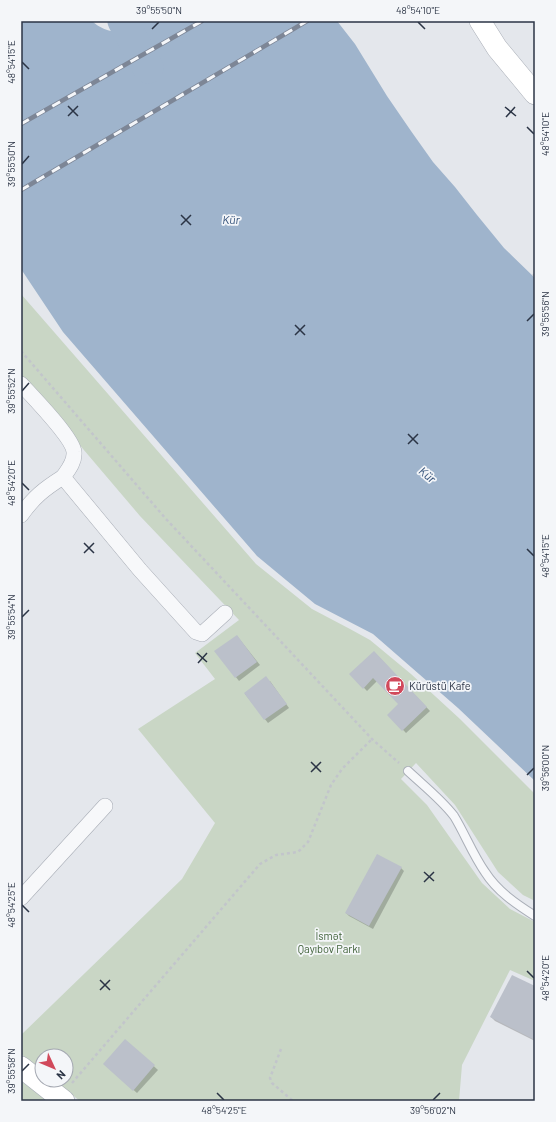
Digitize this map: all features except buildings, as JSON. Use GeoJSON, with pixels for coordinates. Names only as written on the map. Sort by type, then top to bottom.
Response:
{"type":"FeatureCollection","features":[{"type":"Feature","properties":{"kind":"street"},"geometry":{"type":"LineString","coordinates":[[480,21],[497,48],[535,94]]}},
{"type":"Feature","properties":{"kind":"street"},"geometry":{"type":"LineString","coordinates":[[21,384],[66,435],[74,451],[73,462],[63,477],[46,488],[32,501],[21,515]]}},
{"type":"Feature","properties":{"kind":"street"},"geometry":{"type":"LineString","coordinates":[[63,477],[140,570],[196,632],[202,634],[225,613]]}},
{"type":"Feature","properties":{"kind":"street"},"geometry":{"type":"LineString","coordinates":[[21,898],[105,806]]}},
{"type":"Feature","properties":{"kind":"street"},"geometry":{"type":"LineString","coordinates":[[21,1067],[62,1099]]}},
{"type":"Feature","properties":{"kind":"lane"},"geometry":{"type":"LineString","coordinates":[[408,771],[443,804],[453,816],[485,872],[499,890],[519,906],[535,916]]}},
{"type":"Feature","properties":{"kind":"path"},"geometry":{"type":"LineString","coordinates":[[21,351],[166,519],[372,739],[408,771]]}},
{"type":"Feature","properties":{"kind":"path"},"geometry":{"type":"LineString","coordinates":[[62,1099],[260,864],[276,855],[298,852],[308,842],[331,785],[342,769],[372,739]]}},
{"type":"Feature","properties":{"kind":"path"},"geometry":{"type":"LineString","coordinates":[[281,1049],[270,1078],[272,1083],[293,1101]]}},
{"type":"Feature","properties":{"kind":"green space","name":"İsmət Qayıbov Parkı"},"geometry":{"type":"Polygon","coordinates":[[[21,294],[256,564],[312,609],[370,640],[411,674],[460,719],[535,794],[535,901],[523,895],[498,872],[455,805],[416,763],[401,779],[427,805],[482,883],[510,909],[535,922],[535,981],[510,970],[462,1065],[459,1101],[80,1101],[63,1088],[74,1088],[74,1048],[34,1048],[34,1065],[21,1054],[21,1035],[182,879],[215,823],[138,729],[215,679],[195,653],[239,620],[140,516],[21,376],[21,294]]]}},
{"type":"Feature","properties":{"kind":"green space"},"geometry":{"type":"Polygon","coordinates":[[[21,1081],[48,1101],[21,1101],[21,1081]]]}},
{"type":"Feature","properties":{"kind":"water","name":"Kür"},"geometry":{"type":"Polygon","coordinates":[[[21,21],[92,21],[101,28],[113,32],[125,32],[135,27],[139,21],[337,21],[355,44],[387,96],[433,162],[504,248],[535,278],[535,781],[458,708],[373,634],[315,604],[257,556],[63,332],[21,269],[21,21]]]}},
{"type":"Feature","properties":{"kind":"waterway","name":"Kür"},"geometry":{"type":"LineString","coordinates":[[123,21],[148,68]]}},
{"type":"Feature","properties":{"kind":"railway"},"geometry":{"type":"LineString","coordinates":[[21,124],[202,21]]}},
{"type":"Feature","properties":{"kind":"railway"},"geometry":{"type":"LineString","coordinates":[[21,190],[307,21]]}},
{"type":"Feature","properties":{"kind":"place","name":"Kürüstü Kafe"},"geometry":{"type":"Point","coordinates":[395,686]}}]}
